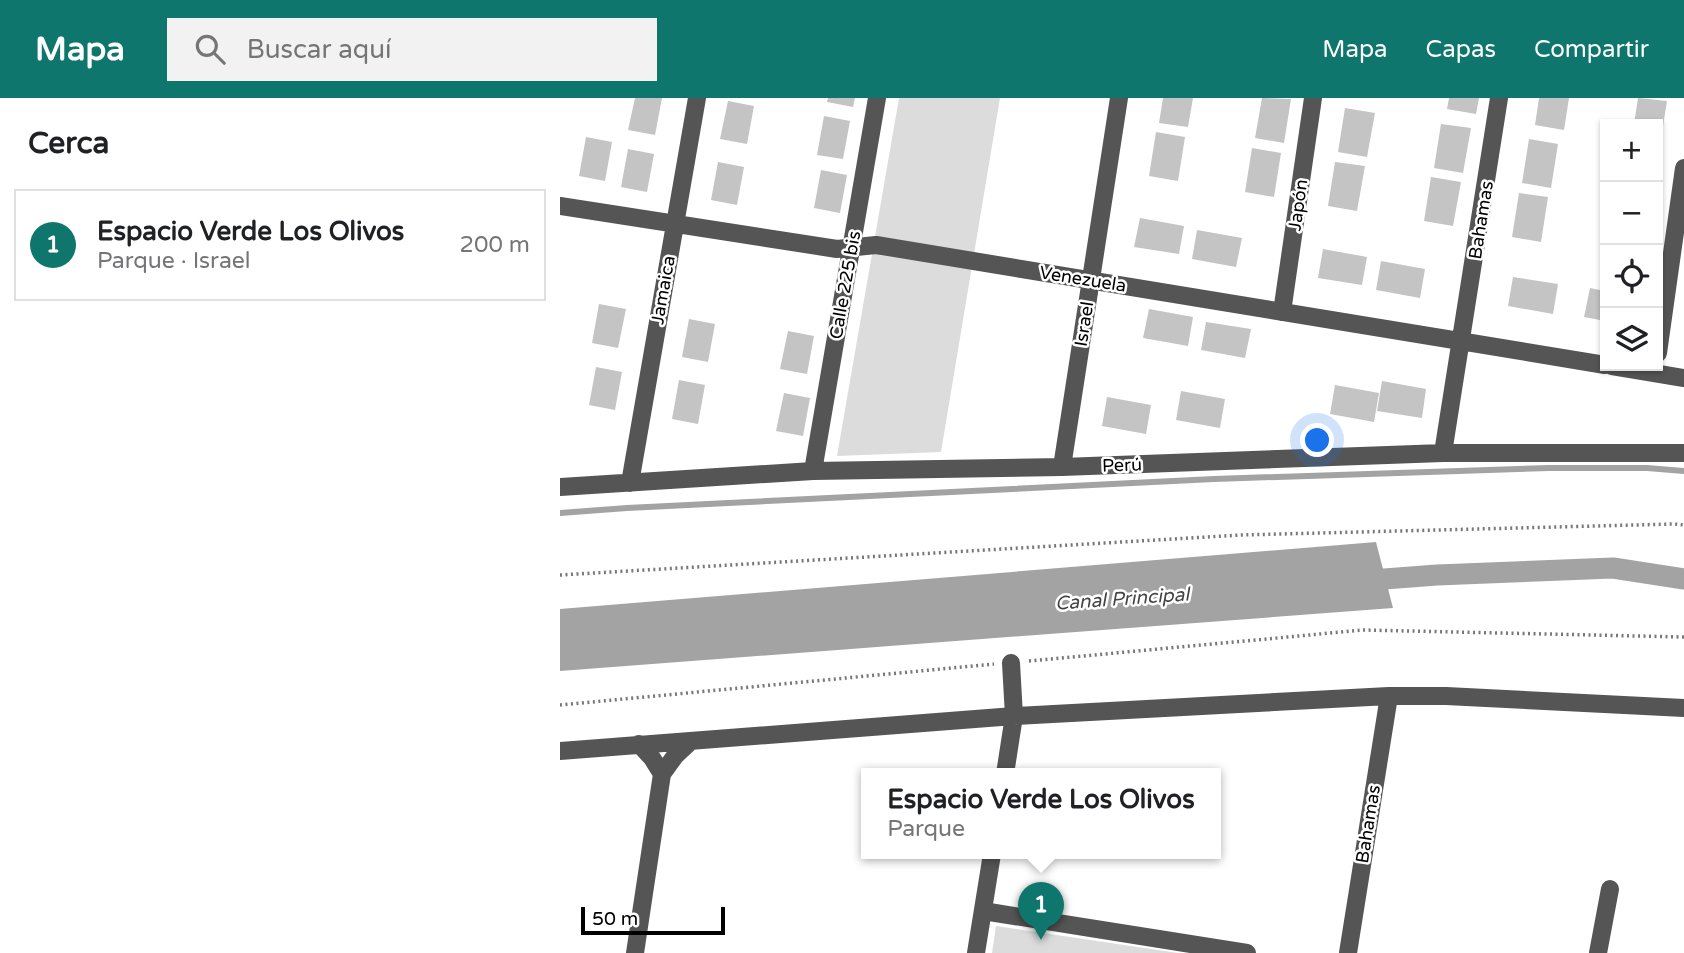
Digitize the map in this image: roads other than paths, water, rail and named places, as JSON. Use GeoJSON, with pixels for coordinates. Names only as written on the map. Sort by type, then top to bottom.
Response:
{"type":"FeatureCollection","features":[{"type":"Feature","properties":{"kind":"street","name":"Jamaica"},"geometry":{"type":"LineString","coordinates":[[630,482],[697,98]]}},
{"type":"Feature","properties":{"kind":"street","name":"Calle 225 bis"},"geometry":{"type":"LineString","coordinates":[[813,471],[877,98]]}},
{"type":"Feature","properties":{"kind":"street","name":"Israel"},"geometry":{"type":"LineString","coordinates":[[1062,467],[1118,98]]}},
{"type":"Feature","properties":{"kind":"street","name":"Japón"},"geometry":{"type":"LineString","coordinates":[[1282,312],[1313,98]]}},
{"type":"Feature","properties":{"kind":"street","name":"Bahamas"},"geometry":{"type":"LineString","coordinates":[[1443,453],[1500,98]]}},
{"type":"Feature","properties":{"kind":"street"},"geometry":{"type":"LineString","coordinates":[[1663,317],[1684,168]]}},
{"type":"Feature","properties":{"kind":"street","name":"Venezuela"},"geometry":{"type":"LineString","coordinates":[[560,206],[837,249],[876,245],[1600,364]]}},
{"type":"Feature","properties":{"kind":"street"},"geometry":{"type":"LineString","coordinates":[[1661,371],[1684,378]]}},
{"type":"Feature","properties":{"kind":"street","name":"Perú"},"geometry":{"type":"LineString","coordinates":[[560,487],[813,471],[1062,467],[1443,453],[1684,453]]}},
{"type":"Feature","properties":{"kind":"street"},"geometry":{"type":"LineString","coordinates":[[1006,768],[1014,716],[1011,663]]}},
{"type":"Feature","properties":{"kind":"street","name":"Bahamas"},"geometry":{"type":"LineString","coordinates":[[1348,953],[1389,696]]}},
{"type":"Feature","properties":{"kind":"street"},"geometry":{"type":"LineString","coordinates":[[560,751],[1014,716],[1389,696],[1446,696],[1684,708]]}},
{"type":"Feature","properties":{"kind":"street"},"geometry":{"type":"LineString","coordinates":[[635,953],[662,774],[674,756],[691,741]]}},
{"type":"Feature","properties":{"kind":"street"},"geometry":{"type":"LineString","coordinates":[[639,744],[662,774]]}},
{"type":"Feature","properties":{"kind":"street"},"geometry":{"type":"LineString","coordinates":[[976,953],[991,859]]}},
{"type":"Feature","properties":{"kind":"street"},"geometry":{"type":"LineString","coordinates":[[1598,953],[1610,889]]}},
{"type":"Feature","properties":{"kind":"street"},"geometry":{"type":"LineString","coordinates":[[983,911],[1247,953]]}},
{"type":"Feature","properties":{"kind":"water"},"geometry":{"type":"Polygon","coordinates":[[[1376,542],[1393,608],[560,671],[560,609],[1376,542]]]}},
{"type":"Feature","properties":{"kind":"waterway"},"geometry":{"type":"LineString","coordinates":[[560,513],[1214,479],[1549,468],[1647,468],[1684,471]]}},
{"type":"Feature","properties":{"kind":"waterway","name":"Canal Principal"},"geometry":{"type":"LineString","coordinates":[[1358,581],[1613,568],[1684,579]]}},
{"type":"Feature","properties":{"kind":"place","name":"Espacio Verde Los Olivos"},"geometry":{"type":"Point","coordinates":[1041,940]}}]}
